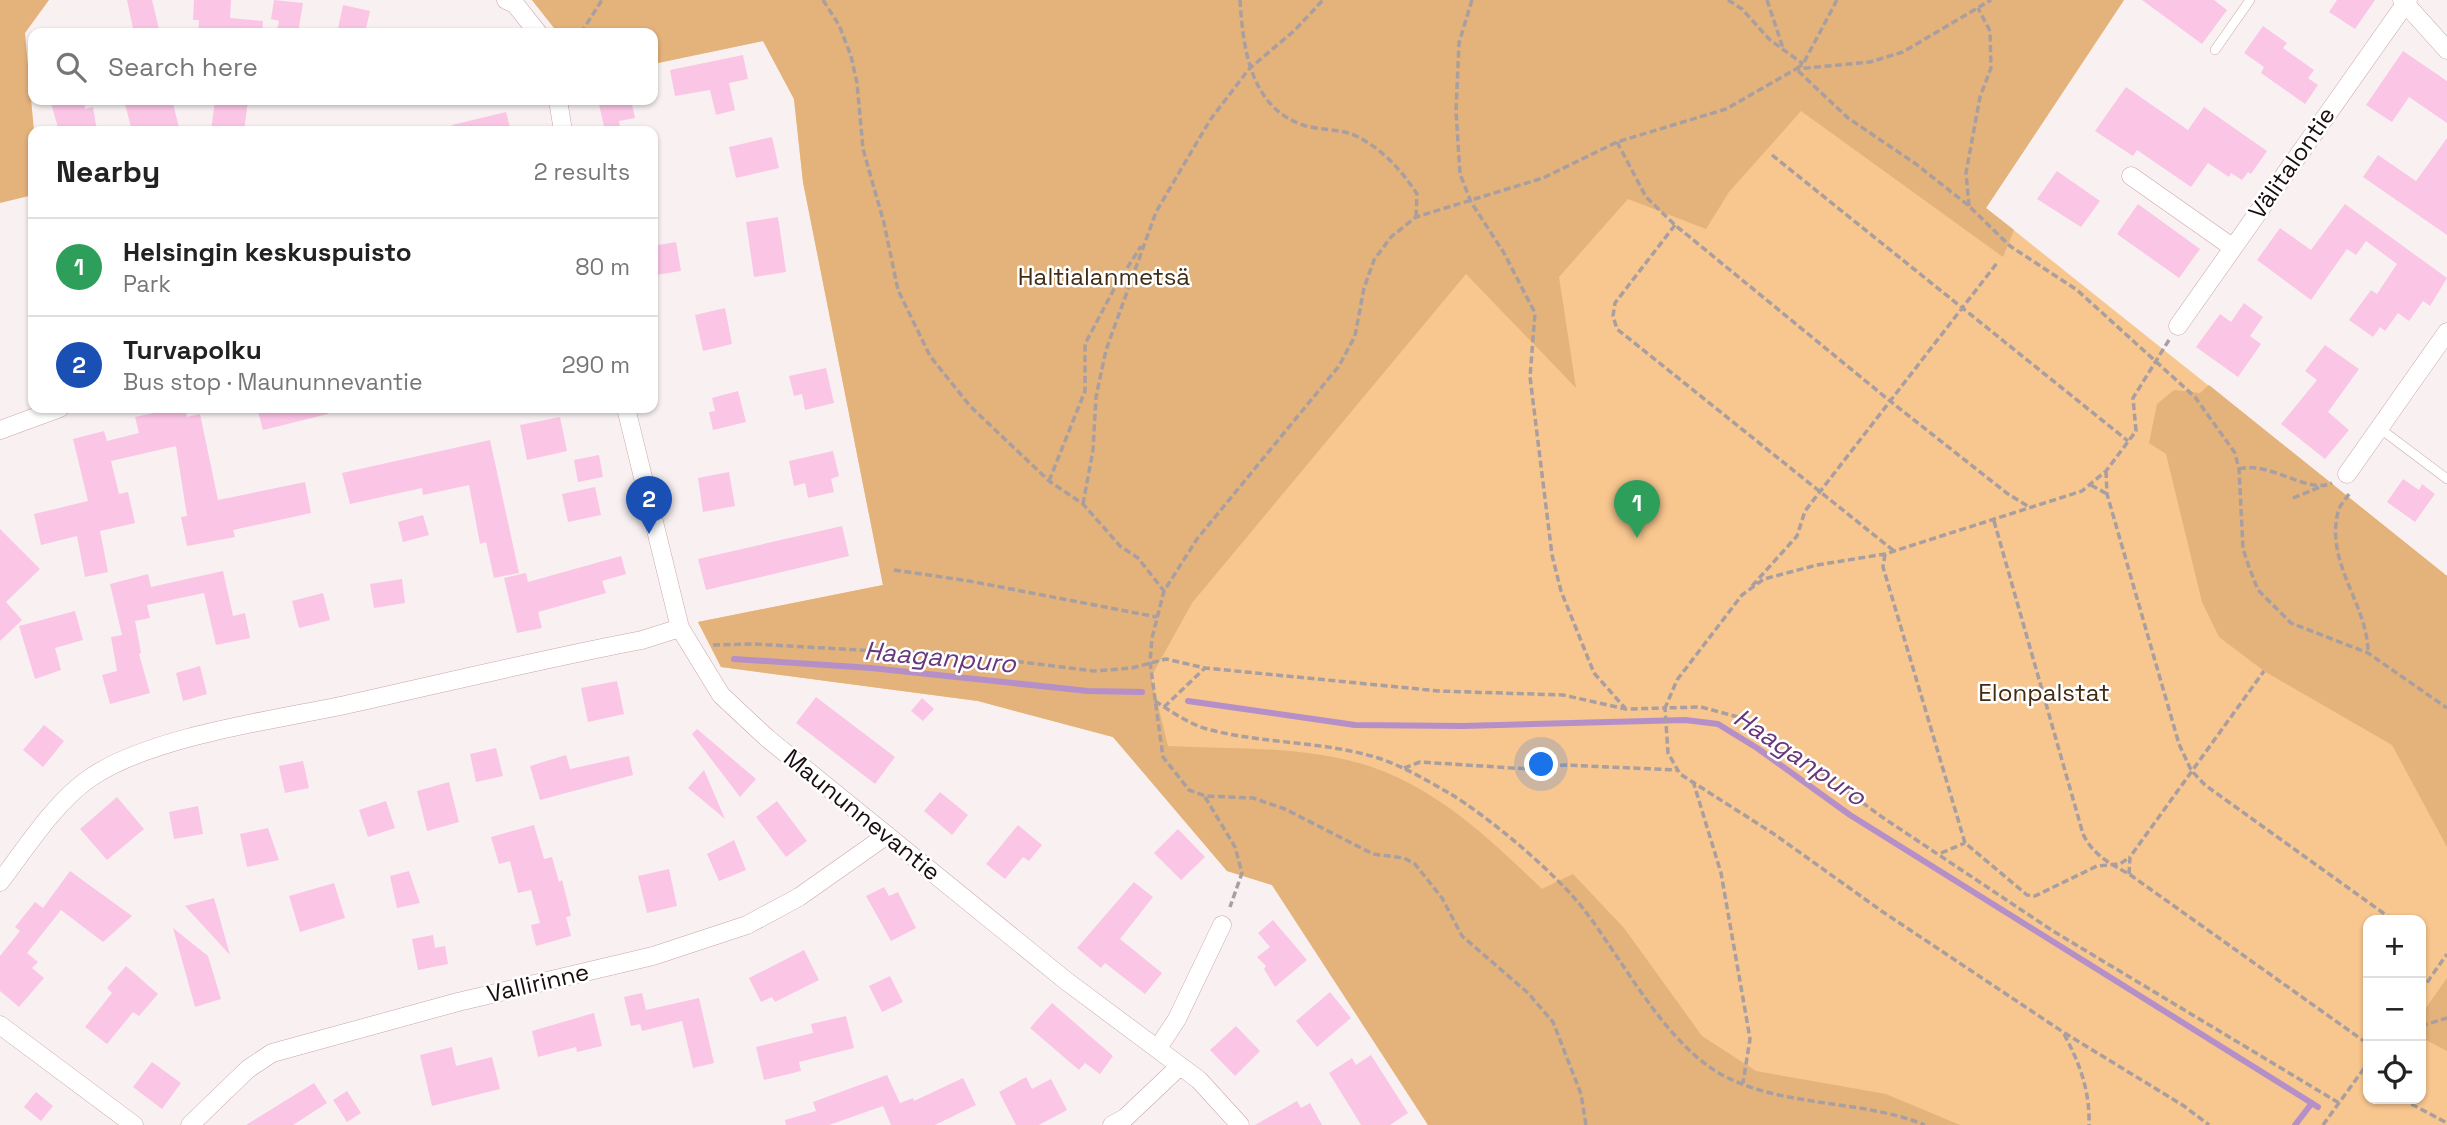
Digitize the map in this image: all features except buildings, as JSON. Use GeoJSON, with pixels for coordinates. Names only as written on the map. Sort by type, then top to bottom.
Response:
{"type":"FeatureCollection","features":[{"type":"Feature","properties":{"kind":"street"},"geometry":{"type":"LineString","coordinates":[[506,0],[514,4],[534,28]]}},
{"type":"Feature","properties":{"kind":"street"},"geometry":{"type":"LineString","coordinates":[[2405,1],[2447,50]]}},
{"type":"Feature","properties":{"kind":"street","name":"Välitalontie"},"geometry":{"type":"LineString","coordinates":[[2178,327],[2405,1]]}},
{"type":"Feature","properties":{"kind":"street"},"geometry":{"type":"LineString","coordinates":[[559,105],[562,126]]}},
{"type":"Feature","properties":{"kind":"street"},"geometry":{"type":"LineString","coordinates":[[2132,176],[2232,247]]}},
{"type":"Feature","properties":{"kind":"street"},"geometry":{"type":"LineString","coordinates":[[2347,474],[2447,332]]}},
{"type":"Feature","properties":{"kind":"street"},"geometry":{"type":"LineString","coordinates":[[0,430],[46,413]]}},
{"type":"Feature","properties":{"kind":"street","name":"Maununnevantie"},"geometry":{"type":"LineString","coordinates":[[627,413],[680,628],[721,695],[748,722],[1065,980],[1180,1066],[1214,1095],[1240,1125]]}},
{"type":"Feature","properties":{"kind":"street"},"geometry":{"type":"LineString","coordinates":[[0,883],[66,800],[89,779],[116,762],[238,727],[642,640],[680,628]]}},
{"type":"Feature","properties":{"kind":"street","name":"Vallirinne"},"geometry":{"type":"LineString","coordinates":[[191,1125],[248,1069],[272,1054],[458,1002],[653,956],[747,925],[799,897],[887,835]]}},
{"type":"Feature","properties":{"kind":"street"},"geometry":{"type":"LineString","coordinates":[[1157,1048],[1177,1019],[1222,925]]}},
{"type":"Feature","properties":{"kind":"street"},"geometry":{"type":"LineString","coordinates":[[0,1025],[134,1125]]}},
{"type":"Feature","properties":{"kind":"street"},"geometry":{"type":"LineString","coordinates":[[1112,1125],[1125,1118],[1180,1066]]}},
{"type":"Feature","properties":{"kind":"lane"},"geometry":{"type":"LineString","coordinates":[[2216,50],[2250,0]]}},
{"type":"Feature","properties":{"kind":"lane"},"geometry":{"type":"LineString","coordinates":[[2378,427],[2447,479]]}},
{"type":"Feature","properties":{"kind":"path"},"geometry":{"type":"LineString","coordinates":[[584,28],[602,0]]}},
{"type":"Feature","properties":{"kind":"path"},"geometry":{"type":"LineString","coordinates":[[823,0],[839,25],[858,83],[863,149],[884,223],[898,290],[930,356],[970,406],[1049,481],[1083,504],[1120,546],[1138,558],[1164,591]]}},
{"type":"Feature","properties":{"kind":"path"},"geometry":{"type":"LineString","coordinates":[[1240,0],[1242,45],[1249,69],[1265,97],[1281,116],[1305,126],[1358,136],[1388,159],[1417,194],[1416,217]]}},
{"type":"Feature","properties":{"kind":"path"},"geometry":{"type":"LineString","coordinates":[[1083,504],[1093,450],[1096,397],[1106,350],[1156,212],[1210,120],[1249,69],[1295,30],[1323,0]]}},
{"type":"Feature","properties":{"kind":"path"},"geometry":{"type":"LineString","coordinates":[[1472,0],[1459,43],[1456,111],[1460,174],[1471,202],[1504,253],[1535,313],[1530,377],[1535,435],[1543,466],[1545,507],[1560,591],[1594,673],[1626,709]]}},
{"type":"Feature","properties":{"kind":"path"},"geometry":{"type":"LineString","coordinates":[[1728,0],[1742,9],[1769,39],[1803,64]]}},
{"type":"Feature","properties":{"kind":"path"},"geometry":{"type":"LineString","coordinates":[[1767,0],[1784,51]]}},
{"type":"Feature","properties":{"kind":"path"},"geometry":{"type":"LineString","coordinates":[[1586,1125],[1581,1094],[1553,1022],[1528,993],[1462,936],[1443,898],[1415,864],[1404,858],[1373,854],[1285,809],[1253,797],[1205,796],[1189,790],[1163,757],[1150,662],[1157,618],[1164,591],[1197,540],[1339,366],[1354,336],[1364,288],[1374,260],[1391,237],[1416,217],[1543,178],[1618,142],[1726,109],[1803,64],[1837,0]]}},
{"type":"Feature","properties":{"kind":"path"},"geometry":{"type":"LineString","coordinates":[[1796,69],[1870,62],[1903,52],[1991,0]]}},
{"type":"Feature","properties":{"kind":"path"},"geometry":{"type":"LineString","coordinates":[[1969,206],[1966,173],[1980,97],[1991,68],[1990,31],[1978,8]]}},
{"type":"Feature","properties":{"kind":"path"},"geometry":{"type":"LineString","coordinates":[[1796,69],[1848,118],[1916,164],[1969,206],[2010,246],[2077,290],[2156,359],[2211,415],[2235,453],[2239,469],[2243,549],[2258,590],[2291,623],[2368,653],[2447,708]]}},
{"type":"Feature","properties":{"kind":"path"},"geometry":{"type":"LineString","coordinates":[[1618,142],[1646,197],[1675,225],[1890,401],[2031,508]]}},
{"type":"Feature","properties":{"kind":"path"},"geometry":{"type":"LineString","coordinates":[[1772,155],[2129,442]]}},
{"type":"Feature","properties":{"kind":"path"},"geometry":{"type":"LineString","coordinates":[[1675,225],[1615,303],[1613,316],[1617,328],[1894,551]]}},
{"type":"Feature","properties":{"kind":"path"},"geometry":{"type":"LineString","coordinates":[[1049,481],[1085,391],[1085,344],[1114,289],[1144,241]]}},
{"type":"Feature","properties":{"kind":"path"},"geometry":{"type":"LineString","coordinates":[[1677,770],[1668,753],[1665,709],[1677,680],[1748,591],[1797,536],[1804,511],[1997,263]]}},
{"type":"Feature","properties":{"kind":"path"},"geometry":{"type":"LineString","coordinates":[[1748,591],[1764,579],[1817,565],[1885,554],[1994,521],[2091,485],[2106,471],[2136,431],[2133,398],[2178,327]]}},
{"type":"Feature","properties":{"kind":"path"},"geometry":{"type":"LineString","coordinates":[[2239,469],[2249,466],[2265,469],[2322,486]]}},
{"type":"Feature","properties":{"kind":"path"},"geometry":{"type":"LineString","coordinates":[[2106,471],[2107,494],[2179,744],[2191,770],[2205,785],[2386,915]]}},
{"type":"Feature","properties":{"kind":"path"},"geometry":{"type":"LineString","coordinates":[[2293,498],[2347,474],[2353,487],[2337,510],[2337,560],[2368,634],[2368,653]]}},
{"type":"Feature","properties":{"kind":"path"},"geometry":{"type":"LineString","coordinates":[[2091,485],[2107,494]]}},
{"type":"Feature","properties":{"kind":"path"},"geometry":{"type":"LineString","coordinates":[[1994,521],[2083,834],[2089,847],[2364,1041]]}},
{"type":"Feature","properties":{"kind":"path"},"geometry":{"type":"LineString","coordinates":[[1885,554],[1883,567],[1965,842],[2027,895],[2035,896],[2096,866],[2119,864],[2130,857]]}},
{"type":"Feature","properties":{"kind":"path"},"geometry":{"type":"LineString","coordinates":[[894,570],[969,581],[1157,618]]}},
{"type":"Feature","properties":{"kind":"path"},"geometry":{"type":"LineString","coordinates":[[691,648],[754,644],[981,657],[1094,671],[1132,668],[1167,659],[1205,668],[1439,691],[1563,695],[1626,709],[1701,707],[1738,717],[2053,931],[2339,1103]]}},
{"type":"Feature","properties":{"kind":"path"},"geometry":{"type":"LineString","coordinates":[[1164,707],[1205,668]]}},
{"type":"Feature","properties":{"kind":"path"},"geometry":{"type":"LineString","coordinates":[[2129,874],[2127,866],[2130,857],[2264,671]]}},
{"type":"Feature","properties":{"kind":"path"},"geometry":{"type":"LineString","coordinates":[[1155,701],[1181,719],[1210,730],[1343,751],[1377,758],[1404,768],[1453,796],[1551,874],[1584,909],[1682,1042],[1723,1075],[1762,1090],[1853,1107],[1924,1125]]}},
{"type":"Feature","properties":{"kind":"path"},"geometry":{"type":"LineString","coordinates":[[1404,768],[1420,762],[1528,769],[1563,765],[1677,770],[2063,1032],[2184,1106],[2209,1125]]}},
{"type":"Feature","properties":{"kind":"path"},"geometry":{"type":"LineString","coordinates":[[1693,780],[1721,873],[1750,1039],[1743,1083]]}},
{"type":"Feature","properties":{"kind":"path"},"geometry":{"type":"LineString","coordinates":[[1205,796],[1235,847],[1242,873],[1222,925]]}},
{"type":"Feature","properties":{"kind":"path"},"geometry":{"type":"LineString","coordinates":[[1940,853],[1965,842]]}},
{"type":"Feature","properties":{"kind":"path"},"geometry":{"type":"LineString","coordinates":[[2426,984],[2447,954]]}},
{"type":"Feature","properties":{"kind":"path"},"geometry":{"type":"LineString","coordinates":[[2426,1024],[2447,1018]]}},
{"type":"Feature","properties":{"kind":"path"},"geometry":{"type":"LineString","coordinates":[[2063,1032],[2080,1063],[2090,1108],[2089,1125]]}},
{"type":"Feature","properties":{"kind":"path"},"geometry":{"type":"LineString","coordinates":[[2323,1125],[2363,1071]]}},
{"type":"Feature","properties":{"kind":"path"},"geometry":{"type":"LineString","coordinates":[[2411,1104],[2447,1124]]}},
{"type":"Feature","properties":{"kind":"green space"},"geometry":{"type":"Polygon","coordinates":[[[0,0],[49,0],[25,33],[28,105],[32,105],[34,126],[28,126],[28,196],[0,203],[0,0]]]}},
{"type":"Feature","properties":{"kind":"green space","name":"Elonpalstat"},"geometry":{"type":"Polygon","coordinates":[[[532,0],[2124,0],[1986,208],[2447,576],[2447,1125],[1428,1125],[1272,885],[1227,871],[1113,737],[978,701],[721,667],[698,622],[883,585],[803,182],[794,99],[763,41],[658,63],[658,28],[554,28],[532,0]]]}},
{"type":"Feature","properties":{"kind":"green space","name":"Haltialanmetsä"},"geometry":{"type":"Polygon","coordinates":[[[532,0],[2124,0],[1986,208],[2014,230],[2003,257],[1801,111],[1729,192],[1706,229],[1628,199],[1559,277],[1576,388],[1466,274],[1192,603],[1151,677],[1168,746],[1264,749],[1312,754],[1359,763],[1386,772],[1411,784],[1458,815],[1542,889],[1573,874],[1624,928],[1702,1036],[1756,1071],[1886,1094],[1960,1125],[1428,1125],[1272,885],[1227,871],[1113,737],[978,701],[721,667],[698,622],[883,585],[803,182],[794,99],[763,41],[658,63],[658,28],[554,28],[532,0]]]}},
{"type":"Feature","properties":{"kind":"green space"},"geometry":{"type":"Polygon","coordinates":[[[2209,385],[2447,576],[2447,847],[2392,745],[2264,671],[2219,637],[2202,602],[2166,454],[2149,443],[2157,404],[2174,390],[2200,393],[2209,385]]]}},
{"type":"Feature","properties":{"kind":"green space"},"geometry":{"type":"Polygon","coordinates":[[[2447,978],[2447,1051],[2426,1040],[2426,1008],[2447,978]]]}},
{"type":"Feature","properties":{"kind":"waterway","name":"Haaganpuro"},"geometry":{"type":"LineString","coordinates":[[734,659],[871,668],[1088,691],[1142,692]]}},
{"type":"Feature","properties":{"kind":"waterway","name":"Haaganpuro"},"geometry":{"type":"LineString","coordinates":[[1188,701],[1355,725],[1463,726],[1685,720],[1718,724],[1757,748],[1850,815],[2318,1107]]}},
{"type":"Feature","properties":{"kind":"waterway","name":"Haaganpuro"},"geometry":{"type":"LineString","coordinates":[[2295,1125],[2312,1103]]}},
{"type":"Feature","properties":{"kind":"place","name":"Turvapolku"},"geometry":{"type":"Point","coordinates":[649,534]}},
{"type":"Feature","properties":{"kind":"place","name":"Helsingin keskuspuisto"},"geometry":{"type":"Point","coordinates":[1637,538]}}]}
